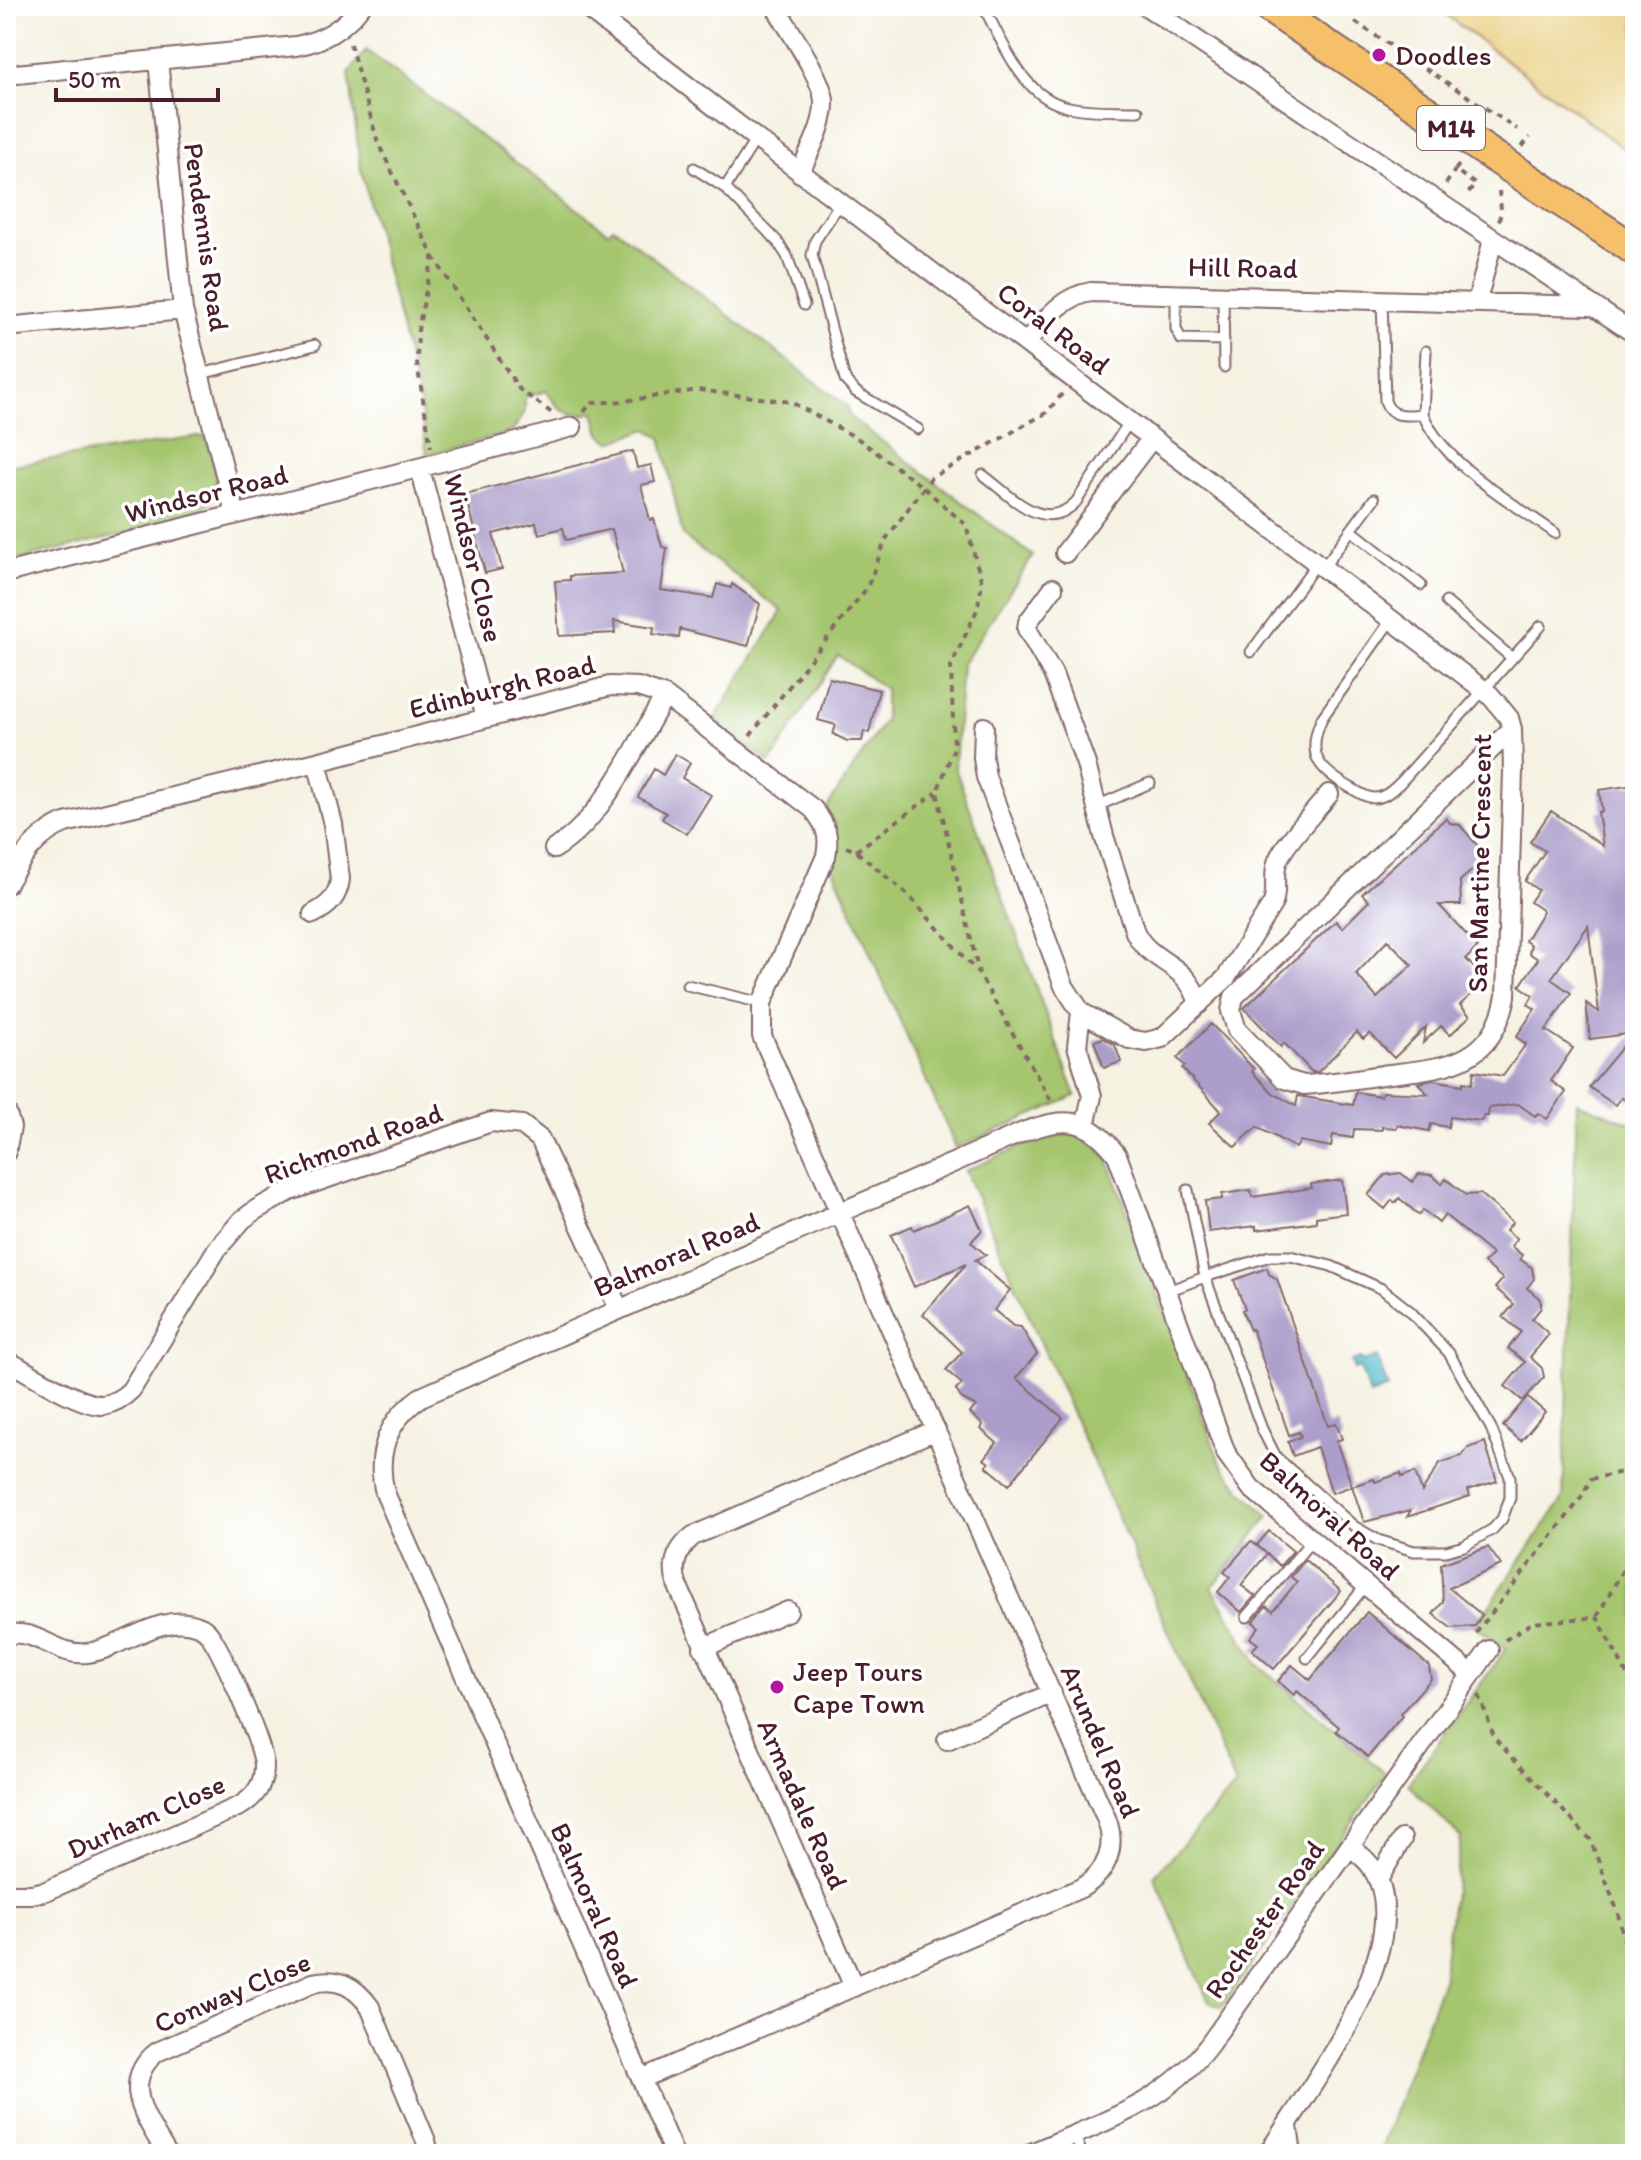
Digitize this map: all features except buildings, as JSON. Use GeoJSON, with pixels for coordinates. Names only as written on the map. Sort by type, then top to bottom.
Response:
{"type":"FeatureCollection","features":[{"type":"Feature","properties":{"kind":"main road","name":"M14"},"geometry":{"type":"LineString","coordinates":[[1267,6],[1635,250]]}},
{"type":"Feature","properties":{"kind":"street"},"geometry":{"type":"LineString","coordinates":[[6,75],[312,43],[340,28],[361,6]]}},
{"type":"Feature","properties":{"kind":"street","name":"Coral Road"},"geometry":{"type":"LineString","coordinates":[[584,6],[1486,692]]}},
{"type":"Feature","properties":{"kind":"street"},"geometry":{"type":"LineString","coordinates":[[775,6],[817,80],[824,103],[822,118],[800,173]]}},
{"type":"Feature","properties":{"kind":"street"},"geometry":{"type":"LineString","coordinates":[[1146,6],[1635,334]]}},
{"type":"Feature","properties":{"kind":"street","name":"Pendennis Road"},"geometry":{"type":"LineString","coordinates":[[158,60],[183,310],[235,513]]}},
{"type":"Feature","properties":{"kind":"street"},"geometry":{"type":"LineString","coordinates":[[1477,301],[1493,240]]}},
{"type":"Feature","properties":{"kind":"street","name":"Hill Road"},"geometry":{"type":"LineString","coordinates":[[1027,342],[1056,308],[1078,294],[1091,292],[1592,306]]}},
{"type":"Feature","properties":{"kind":"street"},"geometry":{"type":"LineString","coordinates":[[6,327],[183,310]]}},
{"type":"Feature","properties":{"kind":"street","name":"Windsor Close"},"geometry":{"type":"LineString","coordinates":[[486,718],[427,467],[572,427]]}},
{"type":"Feature","properties":{"kind":"street"},"geometry":{"type":"LineString","coordinates":[[1065,553],[1152,438]]}},
{"type":"Feature","properties":{"kind":"street","name":"Windsor Road"},"geometry":{"type":"LineString","coordinates":[[6,573],[427,467]]}},
{"type":"Feature","properties":{"kind":"street"},"geometry":{"type":"LineString","coordinates":[[1053,588],[1028,622],[1027,629],[1053,674],[1093,783],[1104,836],[1138,938],[1190,981],[1199,1004]]}},
{"type":"Feature","properties":{"kind":"street","name":"Edinburgh Road"},"geometry":{"type":"LineString","coordinates":[[6,885],[30,847],[46,832],[65,823],[610,686],[638,687],[665,696],[813,809],[822,821],[829,841]]}},
{"type":"Feature","properties":{"kind":"street","name":"San Martine Crescent"},"geometry":{"type":"LineString","coordinates":[[1486,692],[1509,718],[1512,729],[1506,996],[1499,1020],[1486,1042],[1467,1058],[1444,1067],[1304,1085],[1284,1079],[1237,1030],[1231,1011],[1239,991],[1512,729]]}},
{"type":"Feature","properties":{"kind":"street"},"geometry":{"type":"LineString","coordinates":[[554,849],[586,825],[665,696]]}},
{"type":"Feature","properties":{"kind":"street"},"geometry":{"type":"LineString","coordinates":[[984,727],[983,758],[989,785],[1064,986],[1081,1012],[1129,1039],[1146,1042],[1169,1033],[1226,978],[1251,941],[1275,896],[1279,856],[1329,794]]}},
{"type":"Feature","properties":{"kind":"street"},"geometry":{"type":"LineString","coordinates":[[313,914],[331,902],[340,879],[333,824],[317,762]]}},
{"type":"Feature","properties":{"kind":"street"},"geometry":{"type":"LineString","coordinates":[[829,841],[826,856],[762,1003],[762,1036],[840,1213]]}},
{"type":"Feature","properties":{"kind":"street"},"geometry":{"type":"LineString","coordinates":[[1081,1012],[1077,1046],[1092,1096],[1085,1126]]}},
{"type":"Feature","properties":{"kind":"street"},"geometry":{"type":"LineString","coordinates":[[6,1111],[11,1127],[6,1152]]}},
{"type":"Feature","properties":{"kind":"street","name":"Balmoral Road"},"geometry":{"type":"LineString","coordinates":[[674,2154],[385,1493],[380,1465],[391,1426],[409,1405],[421,1397],[1023,1132],[1063,1121],[1085,1126],[1105,1139],[1117,1155],[1226,1453],[1251,1488],[1471,1674]]}},
{"type":"Feature","properties":{"kind":"street","name":"Richmond Road"},"geometry":{"type":"LineString","coordinates":[[6,1360],[85,1402],[95,1405],[114,1402],[131,1390],[217,1249],[250,1214],[290,1191],[491,1122],[522,1125],[540,1139],[619,1309]]}},
{"type":"Feature","properties":{"kind":"street","name":"Arundel Road"},"geometry":{"type":"LineString","coordinates":[[641,2079],[1081,1888],[1104,1868],[1111,1848],[1110,1828],[840,1213]]}},
{"type":"Feature","properties":{"kind":"street","name":"Armadale Road"},"geometry":{"type":"LineString","coordinates":[[854,1987],[703,1648],[674,1577],[675,1561],[685,1543],[702,1532],[936,1430]]}},
{"type":"Feature","properties":{"kind":"street"},"geometry":{"type":"LineString","coordinates":[[703,1648],[788,1611]]}},
{"type":"Feature","properties":{"kind":"street","name":"Durham Close"},"geometry":{"type":"LineString","coordinates":[[6,1635],[26,1633],[58,1649],[85,1654],[158,1627],[189,1623],[198,1626],[212,1638],[222,1657],[265,1765],[260,1787],[240,1806],[46,1891],[6,1894]]}},
{"type":"Feature","properties":{"kind":"street","name":"Rochester Road"},"geometry":{"type":"LineString","coordinates":[[1029,2154],[1138,2106],[1157,2096],[1187,2071],[1209,2045],[1489,1650]]}},
{"type":"Feature","properties":{"kind":"street"},"geometry":{"type":"LineString","coordinates":[[947,1740],[1052,1693]]}},
{"type":"Feature","properties":{"kind":"street"},"geometry":{"type":"LineString","coordinates":[[1378,1880],[1402,1839]]}},
{"type":"Feature","properties":{"kind":"street"},"geometry":{"type":"LineString","coordinates":[[1268,2154],[1338,2044],[1377,1963],[1385,1934],[1378,1880],[1371,1866],[1350,1846]]}},
{"type":"Feature","properties":{"kind":"street","name":"Conway Close"},"geometry":{"type":"LineString","coordinates":[[167,2154],[138,2097],[139,2074],[150,2058],[157,2052],[313,1983],[337,1981],[360,1993],[370,2007],[429,2154]]}},
{"type":"Feature","properties":{"kind":"street"},"geometry":{"type":"LineString","coordinates":[[1288,2126],[1292,2154]]}},
{"type":"Feature","properties":{"kind":"lane"},"geometry":{"type":"LineString","coordinates":[[983,6],[1022,75],[1040,94],[1067,107],[1138,111]]}},
{"type":"Feature","properties":{"kind":"lane"},"geometry":{"type":"LineString","coordinates":[[725,188],[756,139]]}},
{"type":"Feature","properties":{"kind":"lane"},"geometry":{"type":"LineString","coordinates":[[694,168],[725,188],[777,241],[787,256],[804,305]]}},
{"type":"Feature","properties":{"kind":"lane"},"geometry":{"type":"LineString","coordinates":[[840,203],[815,241],[812,255],[845,380],[856,392],[918,429]]}},
{"type":"Feature","properties":{"kind":"lane"},"geometry":{"type":"LineString","coordinates":[[1176,294],[1176,329],[1181,339],[1224,340]]}},
{"type":"Feature","properties":{"kind":"lane"},"geometry":{"type":"LineString","coordinates":[[1223,295],[1224,367]]}},
{"type":"Feature","properties":{"kind":"lane"},"geometry":{"type":"LineString","coordinates":[[1382,298],[1387,407],[1401,415],[1423,414]]}},
{"type":"Feature","properties":{"kind":"lane"},"geometry":{"type":"LineString","coordinates":[[201,374],[315,345]]}},
{"type":"Feature","properties":{"kind":"lane"},"geometry":{"type":"LineString","coordinates":[[1426,351],[1423,414],[1429,429],[1464,467],[1555,533]]}},
{"type":"Feature","properties":{"kind":"lane"},"geometry":{"type":"LineString","coordinates":[[983,475],[1035,514],[1055,516],[1076,502],[1130,421]]}},
{"type":"Feature","properties":{"kind":"lane"},"geometry":{"type":"LineString","coordinates":[[1251,652],[1374,499]]}},
{"type":"Feature","properties":{"kind":"lane"},"geometry":{"type":"LineString","coordinates":[[1351,530],[1421,585]]}},
{"type":"Feature","properties":{"kind":"lane"},"geometry":{"type":"LineString","coordinates":[[1446,602],[1512,658]]}},
{"type":"Feature","properties":{"kind":"lane"},"geometry":{"type":"LineString","coordinates":[[1391,620],[1322,718],[1314,747],[1322,769],[1375,799],[1385,796],[1400,783],[1486,692],[1541,626]]}},
{"type":"Feature","properties":{"kind":"lane"},"geometry":{"type":"LineString","coordinates":[[1097,806],[1150,783]]}},
{"type":"Feature","properties":{"kind":"lane"},"geometry":{"type":"LineString","coordinates":[[687,985],[762,1003]]}},
{"type":"Feature","properties":{"kind":"lane"},"geometry":{"type":"LineString","coordinates":[[1168,1291],[1205,1277],[1270,1256],[1290,1256],[1359,1277],[1382,1289],[1410,1311],[1449,1353],[1491,1428],[1510,1477],[1510,1498],[1502,1519],[1493,1529],[1464,1546],[1446,1551],[1414,1551],[1378,1540],[1355,1527],[1276,1457],[1262,1429],[1205,1277],[1188,1190]]}},
{"type":"Feature","properties":{"kind":"lane"},"geometry":{"type":"LineString","coordinates":[[1247,1617],[1312,1540]]}},
{"type":"Feature","properties":{"kind":"lane"},"geometry":{"type":"LineString","coordinates":[[1307,1658],[1366,1585]]}},
{"type":"Feature","properties":{"kind":"lane"},"geometry":{"type":"LineString","coordinates":[[1074,2134],[1082,2154]]}},
{"type":"Feature","properties":{"kind":"path"},"geometry":{"type":"LineString","coordinates":[[1355,22],[1517,129]]}},
{"type":"Feature","properties":{"kind":"path"},"geometry":{"type":"LineString","coordinates":[[340,28],[351,46],[378,143],[433,256],[519,389],[572,427],[591,403],[698,390],[791,402],[857,438],[924,488],[966,525],[982,583],[977,610],[951,666],[954,748],[937,792],[856,851]]}},
{"type":"Feature","properties":{"kind":"path"},"geometry":{"type":"LineString","coordinates":[[1524,145],[1530,137]]}},
{"type":"Feature","properties":{"kind":"path"},"geometry":{"type":"LineString","coordinates":[[1450,178],[1461,162]]}},
{"type":"Feature","properties":{"kind":"path"},"geometry":{"type":"LineString","coordinates":[[1445,186],[1465,199],[1475,184],[1455,170]]}},
{"type":"Feature","properties":{"kind":"path"},"geometry":{"type":"LineString","coordinates":[[1493,240],[1501,209],[1501,194],[1495,185]]}},
{"type":"Feature","properties":{"kind":"path"},"geometry":{"type":"LineString","coordinates":[[427,467],[417,364],[418,330],[433,256]]}},
{"type":"Feature","properties":{"kind":"path"},"geometry":{"type":"LineString","coordinates":[[736,751],[867,588],[886,539],[931,478],[1046,413],[1075,379]]}},
{"type":"Feature","properties":{"kind":"path"},"geometry":{"type":"LineString","coordinates":[[937,792],[979,974]]}},
{"type":"Feature","properties":{"kind":"path"},"geometry":{"type":"LineString","coordinates":[[829,841],[856,851],[908,895],[979,974],[1063,1121]]}},
{"type":"Feature","properties":{"kind":"path"},"geometry":{"type":"LineString","coordinates":[[1473,1639],[1485,1619],[1579,1501],[1591,1479],[1635,1469]]}},
{"type":"Feature","properties":{"kind":"path"},"geometry":{"type":"LineString","coordinates":[[1597,1617],[1619,1572],[1635,1548]]}},
{"type":"Feature","properties":{"kind":"path"},"geometry":{"type":"LineString","coordinates":[[1489,1650],[1532,1623],[1597,1617]]}},
{"type":"Feature","properties":{"kind":"path"},"geometry":{"type":"LineString","coordinates":[[1597,1617],[1635,1690]]}},
{"type":"Feature","properties":{"kind":"path"},"geometry":{"type":"LineString","coordinates":[[1471,1674],[1495,1739],[1590,1839],[1617,1910],[1635,1985]]}},
{"type":"Feature","properties":{"kind":"green space"},"geometry":{"type":"Polygon","coordinates":[[[366,50],[608,232],[613,227],[847,406],[850,417],[1033,556],[962,664],[955,768],[1076,1096],[956,1148],[831,864],[837,836],[834,822],[826,809],[885,720],[885,689],[838,655],[770,763],[714,720],[782,611],[683,536],[661,437],[647,429],[611,442],[600,434],[594,412],[566,412],[555,404],[547,391],[525,397],[525,412],[512,432],[427,455],[420,403],[361,170],[349,73],[366,50]]]}},
{"type":"Feature","properties":{"kind":"green space"},"geometry":{"type":"Polygon","coordinates":[[[205,436],[215,486],[211,501],[200,509],[149,527],[6,562],[6,466],[205,436]]]}},
{"type":"Feature","properties":{"kind":"green space"},"geometry":{"type":"Polygon","coordinates":[[[1577,1102],[1635,1125],[1635,2154],[1379,2154],[1442,1982],[1461,1838],[1408,1784],[1506,1649],[1475,1626],[1563,1499],[1577,1102]]]}},
{"type":"Feature","properties":{"kind":"green space"},"geometry":{"type":"Polygon","coordinates":[[[1061,1133],[1089,1141],[1109,1162],[1219,1460],[1242,1491],[1269,1516],[1212,1587],[1256,1663],[1386,1774],[1221,2008],[1208,2000],[1154,1876],[1236,1785],[965,1171],[1049,1134],[1061,1133]]]}},
{"type":"Feature","properties":{"kind":"sand"},"geometry":{"type":"Polygon","coordinates":[[[1434,6],[1635,6],[1635,157],[1434,6]]]}},
{"type":"Feature","properties":{"kind":"water"},"geometry":{"type":"Polygon","coordinates":[[[1377,1357],[1388,1388],[1370,1395],[1360,1368],[1355,1369],[1352,1361],[1361,1358],[1363,1362],[1377,1357]]]}},
{"type":"Feature","properties":{"kind":"place","name":"Doodles"},"geometry":{"type":"Point","coordinates":[1379,55]}},
{"type":"Feature","properties":{"kind":"place","name":"Jeep Tours Cape Town"},"geometry":{"type":"Point","coordinates":[777,1687]}}]}
